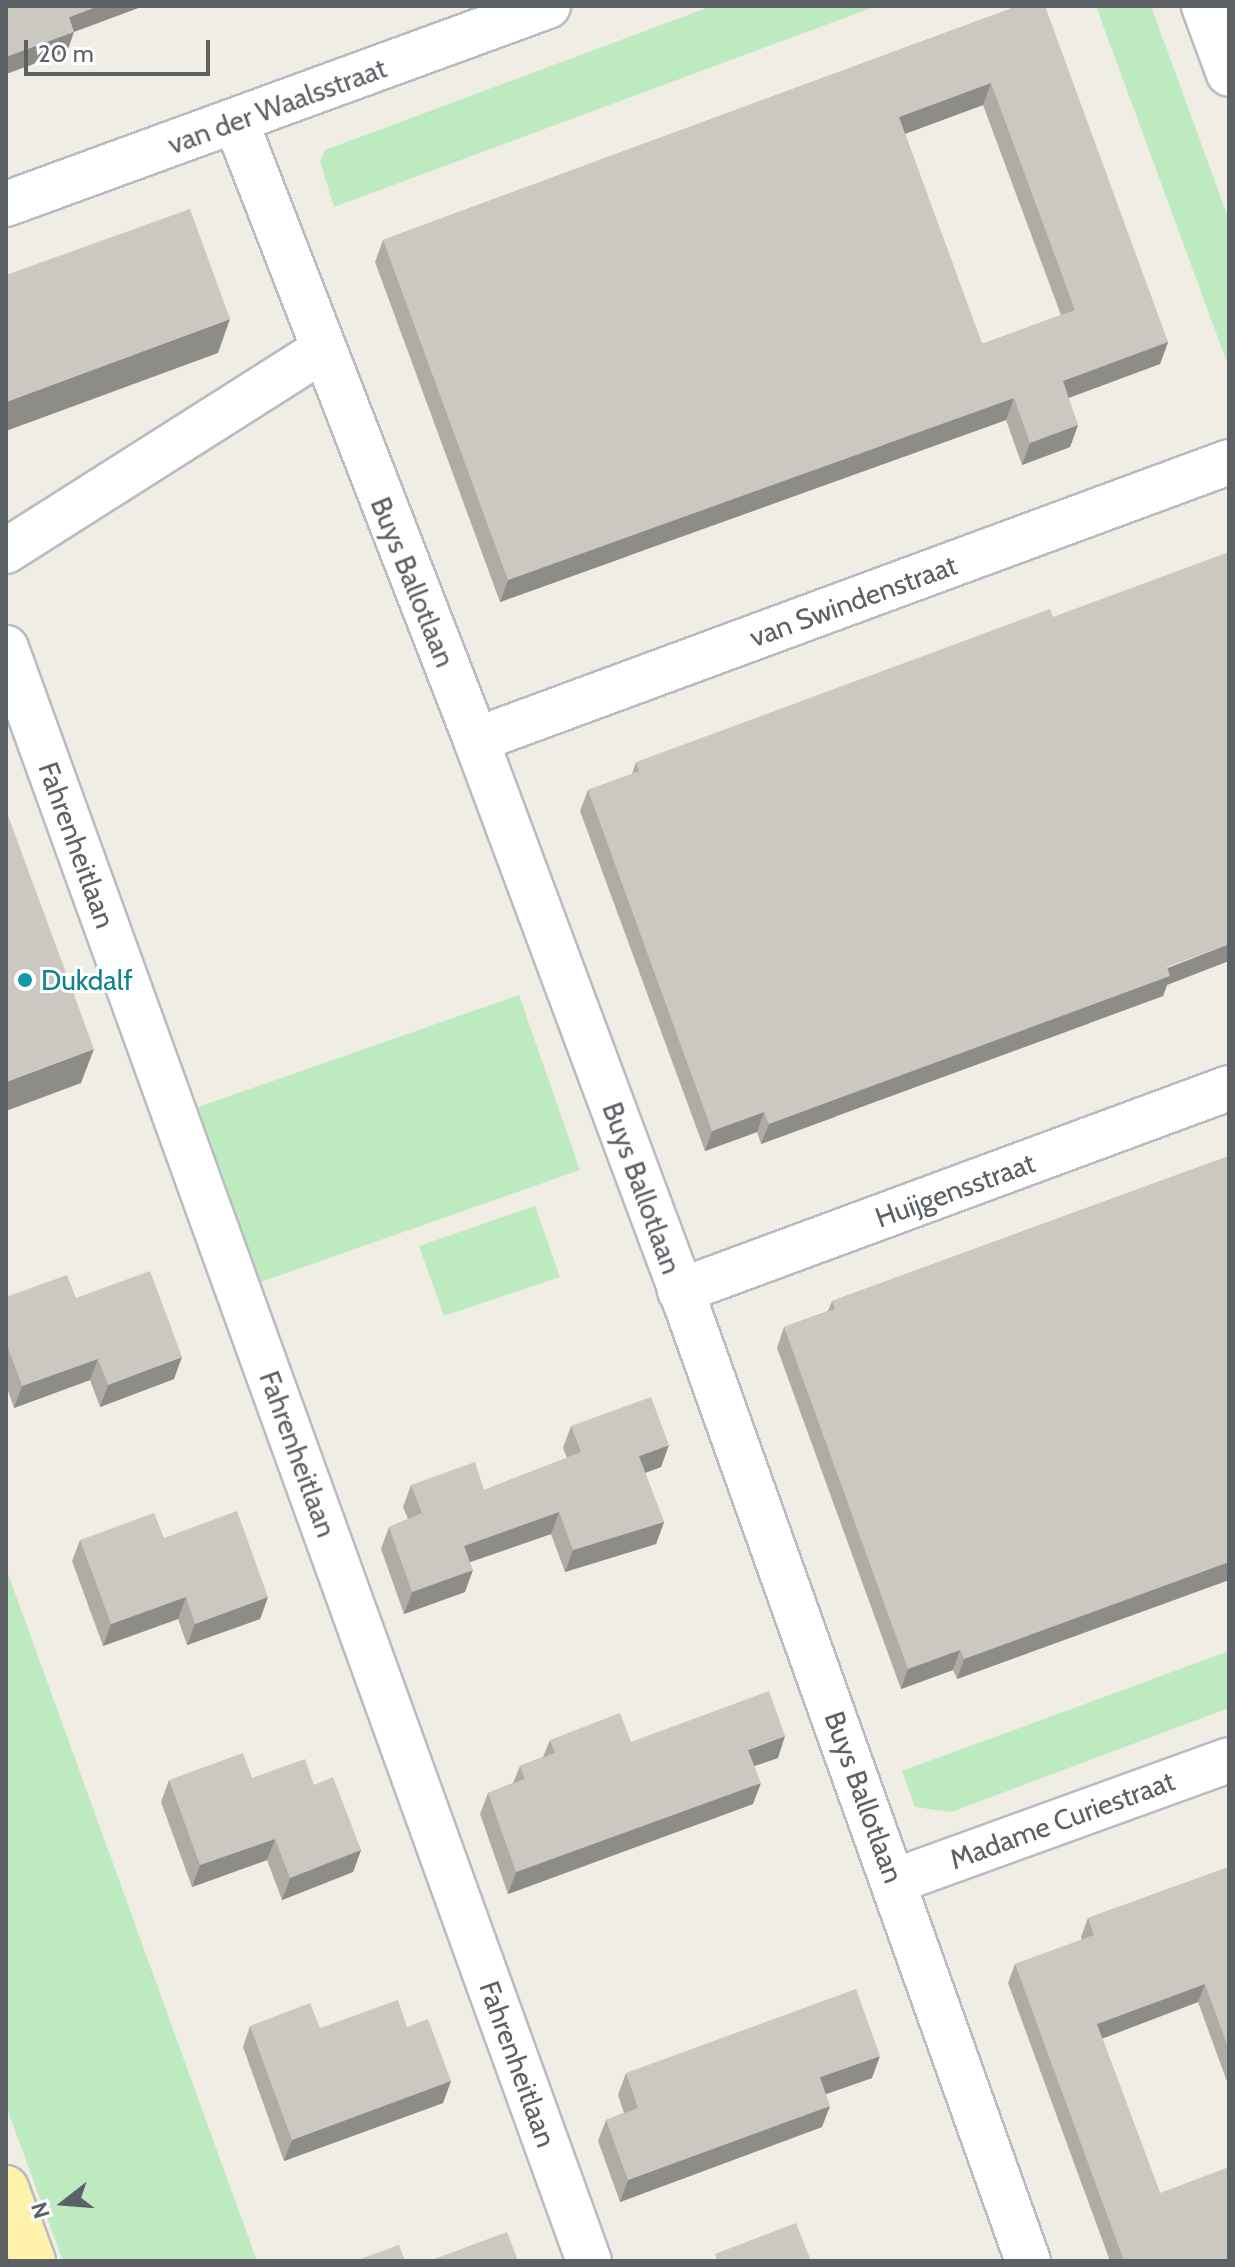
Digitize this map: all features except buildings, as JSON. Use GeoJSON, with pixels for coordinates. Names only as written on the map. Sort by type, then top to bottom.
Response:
{"type":"FeatureCollection","features":[{"type":"Feature","properties":{"kind":"main road"},"geometry":{"type":"LineString","coordinates":[[6,2188],[33,2261]]}},
{"type":"Feature","properties":{"kind":"street","name":"van der Waalsstraat"},"geometry":{"type":"LineString","coordinates":[[6,204],[548,6]]}},
{"type":"Feature","properties":{"kind":"street"},"geometry":{"type":"LineString","coordinates":[[1204,6],[1229,74]]}},
{"type":"Feature","properties":{"kind":"street","name":"Buys Ballotlaan"},"geometry":{"type":"LineString","coordinates":[[236,122],[321,351],[476,740],[895,1881],[1028,2261]]}},
{"type":"Feature","properties":{"kind":"street"},"geometry":{"type":"LineString","coordinates":[[6,551],[321,351]]}},
{"type":"Feature","properties":{"kind":"street","name":"van Swindenstraat"},"geometry":{"type":"LineString","coordinates":[[476,740],[1229,462]]}},
{"type":"Feature","properties":{"kind":"street","name":"Fahrenheitlaan"},"geometry":{"type":"LineString","coordinates":[[6,648],[589,2261]]}},
{"type":"Feature","properties":{"kind":"street","name":"Huijgensstraat"},"geometry":{"type":"LineString","coordinates":[[680,1291],[1229,1088]]}},
{"type":"Feature","properties":{"kind":"street","name":"Madame Curiestraat"},"geometry":{"type":"LineString","coordinates":[[895,1881],[1229,1760]]}},
{"type":"Feature","properties":{"kind":"green space"},"geometry":{"type":"Polygon","coordinates":[[[712,6],[877,6],[334,207],[320,161],[325,150],[712,6]]]}},
{"type":"Feature","properties":{"kind":"green space"},"geometry":{"type":"Polygon","coordinates":[[[1096,6],[1151,6],[1229,220],[1229,368],[1096,6]]]}},
{"type":"Feature","properties":{"kind":"green space"},"geometry":{"type":"Polygon","coordinates":[[[519,995],[580,1170],[261,1282],[198,1107],[519,995]]]}},
{"type":"Feature","properties":{"kind":"green space"},"geometry":{"type":"Polygon","coordinates":[[[535,1206],[560,1277],[444,1316],[419,1246],[535,1206]]]}},
{"type":"Feature","properties":{"kind":"green space"},"geometry":{"type":"Polygon","coordinates":[[[6,1568],[257,2261],[63,2261],[6,2106],[6,1568]]]}},
{"type":"Feature","properties":{"kind":"green space"},"geometry":{"type":"Polygon","coordinates":[[[1229,1651],[1229,1708],[951,1812],[915,1807],[902,1771],[1229,1651]]]}},
{"type":"Feature","properties":{"kind":"place","name":"Dukdalf"},"geometry":{"type":"Point","coordinates":[25,980]}}]}
